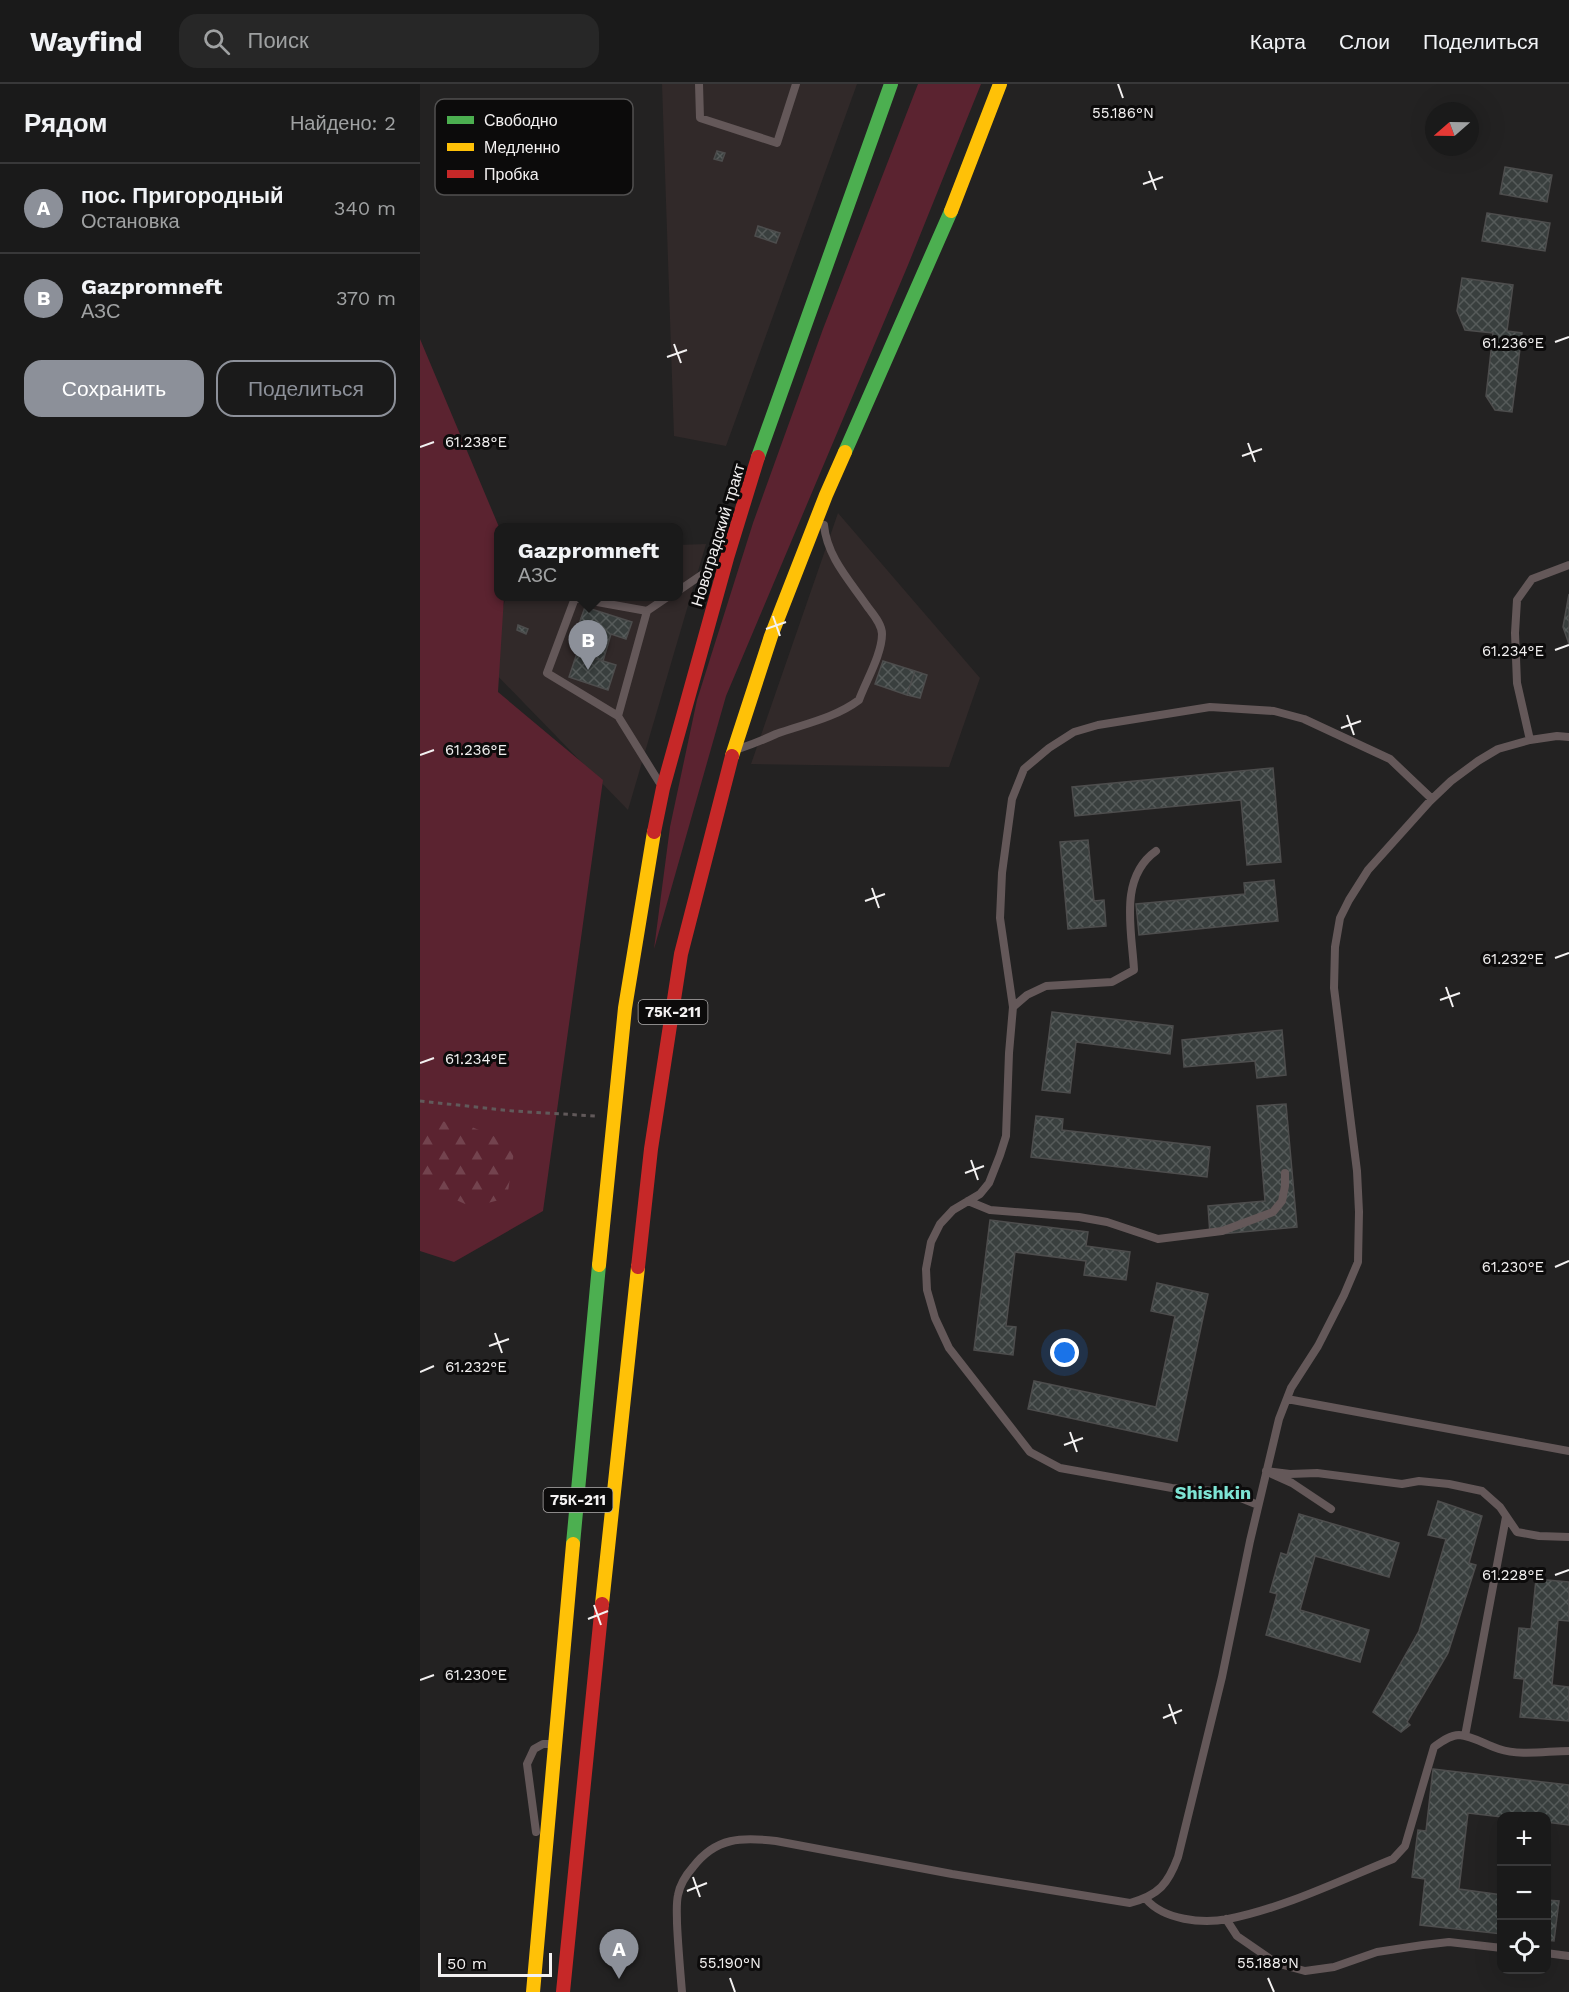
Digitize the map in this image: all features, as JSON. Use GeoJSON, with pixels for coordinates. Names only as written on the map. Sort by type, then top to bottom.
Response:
{"type":"FeatureCollection","features":[{"type":"Feature","properties":{"kind":"main road","name":"Новоградский тракт"},"geometry":{"type":"LineString","coordinates":[[615,1117],[626,1008],[649,857],[663,788],[727,558],[763,442],[891,84]]}},
{"type":"Feature","properties":{"kind":"main road","name":"75К-211"},"geometry":{"type":"LineString","coordinates":[[563,1992],[624,1388],[651,1149],[681,954],[733,752],[771,636],[826,495],[948,219],[1000,84]]}},
{"type":"Feature","properties":{"kind":"main road","name":"75К-211"},"geometry":{"type":"LineString","coordinates":[[533,1992],[615,1117]]}},
{"type":"Feature","properties":{"kind":"main road"},"geometry":{"type":"LineString","coordinates":[[555,1745],[564,1746],[579,1755],[585,1772]]}},
{"type":"Feature","properties":{"kind":"lane"},"geometry":{"type":"LineString","coordinates":[[699,84],[700,118],[777,143],[796,84]]}},
{"type":"Feature","properties":{"kind":"lane"},"geometry":{"type":"LineString","coordinates":[[733,752],[851,706],[859,700],[881,645],[882,631],[877,619],[834,559],[828,545],[823,517],[826,495]]}},
{"type":"Feature","properties":{"kind":"lane"},"geometry":{"type":"LineString","coordinates":[[683,588],[727,558]]}},
{"type":"Feature","properties":{"kind":"lane"},"geometry":{"type":"LineString","coordinates":[[1530,740],[1517,683],[1516,600],[1532,579],[1569,566]]}},
{"type":"Feature","properties":{"kind":"lane"},"geometry":{"type":"LineString","coordinates":[[574,601],[547,673],[618,716],[663,788]]}},
{"type":"Feature","properties":{"kind":"lane"},"geometry":{"type":"LineString","coordinates":[[592,601],[647,611]]}},
{"type":"Feature","properties":{"kind":"lane"},"geometry":{"type":"LineString","coordinates":[[618,716],[647,611],[663,601]]}},
{"type":"Feature","properties":{"kind":"lane"},"geometry":{"type":"LineString","coordinates":[[1258,1505],[1236,1496],[1214,1491],[1172,1488],[1060,1468],[1030,1452],[949,1348],[935,1318],[927,1290],[926,1269],[931,1242],[940,1224],[952,1210],[980,1194],[989,1183],[1006,1136],[1013,1006],[1000,918],[1002,873],[1012,799],[1023,769],[1074,732],[1098,725],[1210,707],[1274,711],[1304,719],[1390,759],[1432,799]]}},
{"type":"Feature","properties":{"kind":"lane"},"geometry":{"type":"LineString","coordinates":[[682,1992],[678,1895],[684,1878],[696,1863],[709,1851],[732,1840],[748,1838],[776,1841],[1130,1903],[1146,1899],[1160,1890],[1171,1874],[1178,1857],[1222,1677],[1258,1505],[1279,1419],[1291,1388],[1318,1346],[1358,1262],[1357,1171],[1334,988],[1335,947],[1340,918],[1368,870],[1432,799],[1478,761],[1498,749],[1530,740],[1557,736],[1569,737]]}},
{"type":"Feature","properties":{"kind":"lane"},"geometry":{"type":"LineString","coordinates":[[1013,1006],[1027,995],[1046,986],[1112,982],[1134,970],[1129,907],[1137,876],[1146,858],[1156,851]]}},
{"type":"Feature","properties":{"kind":"lane"},"geometry":{"type":"LineString","coordinates":[[968,1201],[990,1210],[1079,1217],[1107,1222],[1158,1239],[1222,1231],[1273,1212],[1282,1201],[1285,1173]]}},
{"type":"Feature","properties":{"kind":"lane"},"geometry":{"type":"LineString","coordinates":[[1287,1399],[1569,1451]]}},
{"type":"Feature","properties":{"kind":"lane"},"geometry":{"type":"LineString","coordinates":[[1266,1471],[1292,1483],[1331,1509]]}},
{"type":"Feature","properties":{"kind":"lane"},"geometry":{"type":"LineString","coordinates":[[1266,1471],[1290,1474],[1317,1473],[1402,1484],[1419,1481],[1482,1491],[1500,1507],[1517,1532],[1539,1536],[1569,1537]]}},
{"type":"Feature","properties":{"kind":"lane"},"geometry":{"type":"LineString","coordinates":[[1465,1736],[1506,1517]]}},
{"type":"Feature","properties":{"kind":"lane"},"geometry":{"type":"LineString","coordinates":[[1146,1899],[1163,1913],[1204,1921],[1226,1919],[1255,1912],[1393,1859],[1405,1846],[1434,1747],[1457,1734],[1514,1752],[1569,1750]]}},
{"type":"Feature","properties":{"kind":"lane"},"geometry":{"type":"LineString","coordinates":[[542,1888],[527,1764],[534,1749],[543,1744],[555,1745]]}},
{"type":"Feature","properties":{"kind":"lane"},"geometry":{"type":"LineString","coordinates":[[1226,1919],[1237,1936],[1276,1963],[1305,1971],[1334,1967],[1377,1952],[1423,1945],[1449,1942],[1497,1947]]}},
{"type":"Feature","properties":{"kind":"lane"},"geometry":{"type":"LineString","coordinates":[[1551,1954],[1569,1956]]}},
{"type":"Feature","properties":{"kind":"path"},"geometry":{"type":"LineString","coordinates":[[420,1101],[513,1111],[615,1117]]}},
{"type":"Feature","properties":{"kind":"shaded area"},"geometry":{"type":"Polygon","coordinates":[[[662,84],[857,84],[726,446],[674,436],[662,84]]]}},
{"type":"Feature","properties":{"kind":"shaded area"},"geometry":{"type":"Polygon","coordinates":[[[838,513],[980,678],[949,767],[751,764],[838,513]]]}},
{"type":"Feature","properties":{"kind":"shaded area"},"geometry":{"type":"Polygon","coordinates":[[[706,544],[628,810],[487,665],[505,601],[683,601],[683,545],[706,544]]]}},
{"type":"Feature","properties":{"kind":"green space"},"geometry":{"type":"Polygon","coordinates":[[[918,84],[981,84],[908,265],[726,696],[654,949],[670,827],[697,700],[753,523],[823,329],[918,84]]]}},
{"type":"Feature","properties":{"kind":"green space"},"geometry":{"type":"Polygon","coordinates":[[[420,339],[497,523],[494,523],[494,601],[504,601],[498,692],[603,780],[543,1211],[454,1262],[420,1251],[420,339]]]}},
{"type":"Feature","properties":{"kind":"green space"},"geometry":{"type":"Polygon","coordinates":[[[420,1118],[467,1125],[515,1145],[507,1198],[472,1207],[420,1184],[420,1118]]]}},
{"type":"Feature","properties":{"kind":"building"},"geometry":{"type":"Polygon","coordinates":[[[717,151],[725,153],[722,161],[714,159],[717,151]]]}},
{"type":"Feature","properties":{"kind":"building"},"geometry":{"type":"Polygon","coordinates":[[[1505,167],[1552,175],[1547,202],[1500,194],[1505,167]]]}},
{"type":"Feature","properties":{"kind":"building"},"geometry":{"type":"Polygon","coordinates":[[[1487,213],[1550,223],[1545,251],[1482,241],[1487,213]]]}},
{"type":"Feature","properties":{"kind":"building"},"geometry":{"type":"Polygon","coordinates":[[[758,226],[780,233],[776,243],[755,236],[758,226]]]}},
{"type":"Feature","properties":{"kind":"building"},"geometry":{"type":"Polygon","coordinates":[[[1462,278],[1513,285],[1507,331],[1522,333],[1512,412],[1495,410],[1486,396],[1493,333],[1465,330],[1457,311],[1462,278]]]}},
{"type":"Feature","properties":{"kind":"building"},"geometry":{"type":"Polygon","coordinates":[[[1569,594],[1569,644],[1563,627],[1569,594]]]}},
{"type":"Feature","properties":{"kind":"building"},"geometry":{"type":"Polygon","coordinates":[[[585,607],[632,622],[626,639],[611,634],[603,661],[586,656],[594,629],[579,624],[585,607]]]}},
{"type":"Feature","properties":{"kind":"building"},"geometry":{"type":"Polygon","coordinates":[[[518,625],[528,629],[526,634],[517,630],[518,625]]]}},
{"type":"Feature","properties":{"kind":"building"},"geometry":{"type":"Polygon","coordinates":[[[577,653],[616,665],[608,690],[569,677],[577,653]]]}},
{"type":"Feature","properties":{"kind":"building"},"geometry":{"type":"Polygon","coordinates":[[[883,661],[915,671],[907,695],[875,684],[883,661]]]}},
{"type":"Feature","properties":{"kind":"building"},"geometry":{"type":"Polygon","coordinates":[[[915,671],[927,675],[920,698],[907,695],[915,671]]]}},
{"type":"Feature","properties":{"kind":"building"},"geometry":{"type":"Polygon","coordinates":[[[1273,768],[1281,862],[1247,865],[1241,800],[1075,816],[1072,787],[1273,768]]]}},
{"type":"Feature","properties":{"kind":"building"},"geometry":{"type":"Polygon","coordinates":[[[1088,840],[1094,901],[1104,900],[1106,926],[1068,929],[1060,842],[1088,840]]]}},
{"type":"Feature","properties":{"kind":"building"},"geometry":{"type":"Polygon","coordinates":[[[1274,880],[1278,921],[1139,935],[1136,904],[1245,894],[1244,883],[1274,880]]]}},
{"type":"Feature","properties":{"kind":"building"},"geometry":{"type":"Polygon","coordinates":[[[1052,1012],[1173,1026],[1170,1054],[1076,1042],[1070,1093],[1042,1090],[1052,1012]]]}},
{"type":"Feature","properties":{"kind":"building"},"geometry":{"type":"Polygon","coordinates":[[[1282,1030],[1286,1075],[1257,1078],[1255,1061],[1184,1067],[1182,1040],[1282,1030]]]}},
{"type":"Feature","properties":{"kind":"building"},"geometry":{"type":"Polygon","coordinates":[[[1286,1104],[1297,1227],[1210,1235],[1208,1206],[1265,1201],[1257,1106],[1286,1104]]]}},
{"type":"Feature","properties":{"kind":"building"},"geometry":{"type":"Polygon","coordinates":[[[1036,1116],[1063,1119],[1062,1130],[1210,1147],[1207,1177],[1031,1157],[1036,1116]]]}},
{"type":"Feature","properties":{"kind":"building"},"geometry":{"type":"Polygon","coordinates":[[[990,1220],[1088,1232],[1086,1246],[1130,1252],[1126,1280],[1084,1275],[1086,1261],[1015,1252],[1006,1326],[1016,1327],[1013,1355],[974,1350],[990,1220]]]}},
{"type":"Feature","properties":{"kind":"building"},"geometry":{"type":"Polygon","coordinates":[[[1157,1283],[1208,1294],[1177,1441],[1028,1409],[1034,1381],[1156,1407],[1175,1316],[1151,1311],[1157,1283]]]}},
{"type":"Feature","properties":{"kind":"building"},"geometry":{"type":"Polygon","coordinates":[[[1438,1501],[1482,1516],[1469,1563],[1476,1565],[1448,1653],[1407,1722],[1410,1725],[1401,1732],[1373,1712],[1419,1631],[1446,1539],[1428,1535],[1438,1501]]]}},
{"type":"Feature","properties":{"kind":"building"},"geometry":{"type":"Polygon","coordinates":[[[1299,1514],[1399,1543],[1389,1577],[1315,1556],[1300,1610],[1369,1630],[1360,1662],[1266,1635],[1277,1594],[1270,1592],[1281,1553],[1287,1555],[1299,1514]]]}},
{"type":"Feature","properties":{"kind":"building"},"geometry":{"type":"Polygon","coordinates":[[[1536,1579],[1569,1582],[1569,1621],[1558,1620],[1552,1685],[1569,1687],[1569,1721],[1520,1717],[1524,1679],[1514,1678],[1519,1628],[1531,1629],[1536,1579]]]}},
{"type":"Feature","properties":{"kind":"building"},"geometry":{"type":"Polygon","coordinates":[[[1433,1769],[1569,1785],[1569,1825],[1551,1823],[1551,1812],[1497,1812],[1497,1816],[1468,1813],[1459,1889],[1497,1894],[1497,1933],[1420,1925],[1425,1879],[1412,1877],[1418,1830],[1426,1831],[1433,1769]]]}},
{"type":"Feature","properties":{"kind":"building"},"geometry":{"type":"Polygon","coordinates":[[[1551,1900],[1559,1901],[1554,1941],[1551,1941],[1551,1900]]]}},
{"type":"Feature","properties":{"kind":"traffic: fast"},"geometry":{"type":"LineString","coordinates":[[758,457],[891,84]]}},
{"type":"Feature","properties":{"kind":"traffic: fast"},"geometry":{"type":"LineString","coordinates":[[845,452],[951,211]]}},
{"type":"Feature","properties":{"kind":"traffic: fast"},"geometry":{"type":"LineString","coordinates":[[573,1544],[599,1265]]}},
{"type":"Feature","properties":{"kind":"traffic: slow"},"geometry":{"type":"LineString","coordinates":[[951,211],[1000,84]]}},
{"type":"Feature","properties":{"kind":"traffic: slow"},"geometry":{"type":"LineString","coordinates":[[732,756],[771,636],[845,452]]}},
{"type":"Feature","properties":{"kind":"traffic: slow"},"geometry":{"type":"LineString","coordinates":[[599,1265],[625,1008],[654,832]]}},
{"type":"Feature","properties":{"kind":"traffic: slow"},"geometry":{"type":"LineString","coordinates":[[602,1604],[638,1267]]}},
{"type":"Feature","properties":{"kind":"traffic: slow"},"geometry":{"type":"LineString","coordinates":[[533,1992],[573,1544]]}},
{"type":"Feature","properties":{"kind":"traffic: jam"},"geometry":{"type":"LineString","coordinates":[[654,832],[663,788],[727,558],[758,457]]}},
{"type":"Feature","properties":{"kind":"traffic: jam"},"geometry":{"type":"LineString","coordinates":[[638,1267],[651,1149],[681,954],[732,756]]}},
{"type":"Feature","properties":{"kind":"traffic: jam"},"geometry":{"type":"LineString","coordinates":[[563,1992],[602,1604]]}},
{"type":"Feature","properties":{"kind":"place","name":"Gazpromneft"},"geometry":{"type":"Point","coordinates":[588,670]}},
{"type":"Feature","properties":{"kind":"place","name":"пос. Пригородный"},"geometry":{"type":"Point","coordinates":[619,1979]}},
{"type":"Feature","properties":{"kind":"district","name":"Shishkin"},"geometry":{"type":"Point","coordinates":[1213,1492]}}]}
